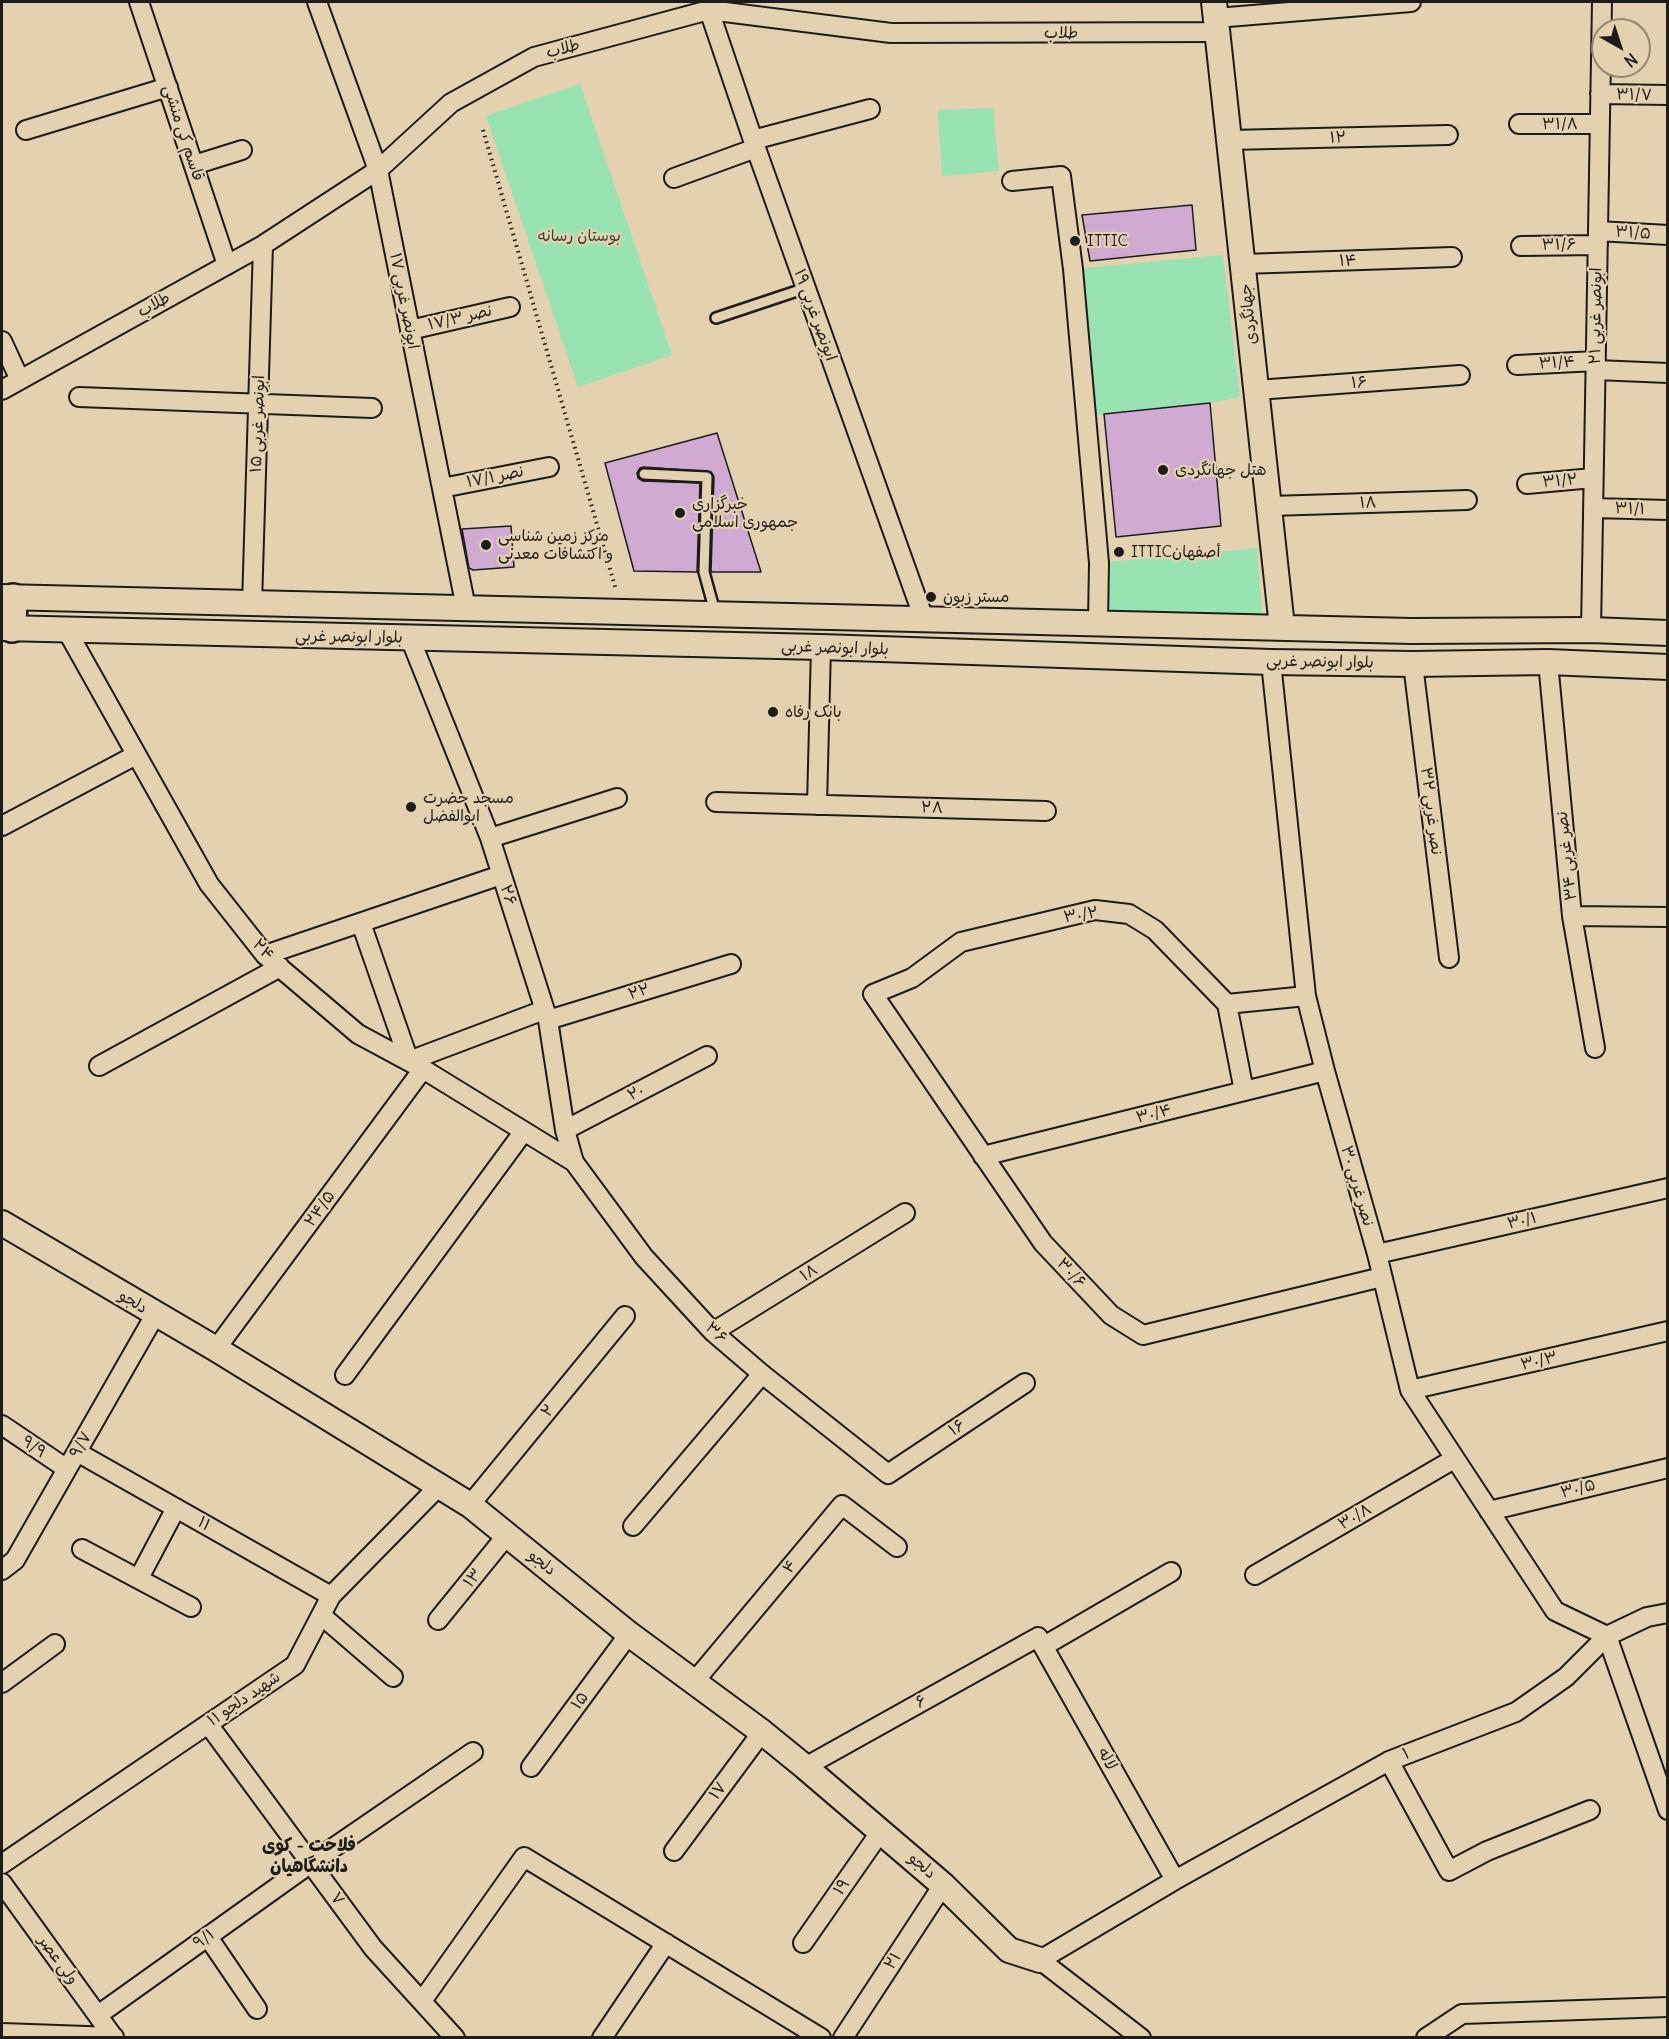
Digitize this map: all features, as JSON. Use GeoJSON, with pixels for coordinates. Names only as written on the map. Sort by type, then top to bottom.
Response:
{"type":"FeatureCollection","features":[{"type":"Feature","properties":{"kind":"main road","name":"جهانگردی"},"geometry":{"type":"LineString","coordinates":[[1216,17],[1282,627]]}},
{"type":"Feature","properties":{"kind":"main road","name":"بلوار ابونصر غربی"},"geometry":{"type":"LineString","coordinates":[[7,598],[1411,631],[1591,630],[1668,633]]}},
{"type":"Feature","properties":{"kind":"main road"},"geometry":{"type":"LineString","coordinates":[[7,598],[7,628]]}},
{"type":"Feature","properties":{"kind":"main road","name":"بلوار ابونصر غربی"},"geometry":{"type":"LineString","coordinates":[[7,628],[821,647],[1271,662],[1413,664],[1548,662],[1668,667]]}},
{"type":"Feature","properties":{"kind":"main road","name":"دلجو"},"geometry":{"type":"LineString","coordinates":[[2,1223],[216,1349],[470,1505],[629,1634],[762,1732],[805,1767],[943,1885],[1009,1950],[1040,1960]]}},
{"type":"Feature","properties":{"kind":"street","name":"قاسم کی منشی"},"geometry":{"type":"LineString","coordinates":[[139,2],[227,265]]}},
{"type":"Feature","properties":{"kind":"street","name":"ابونصر غربی ۱۷"},"geometry":{"type":"LineString","coordinates":[[317,2],[378,170],[466,608]]}},
{"type":"Feature","properties":{"kind":"street"},"geometry":{"type":"LineString","coordinates":[[788,2],[789,20]]}},
{"type":"Feature","properties":{"kind":"street","name":"طلاب"},"geometry":{"type":"LineString","coordinates":[[2,390],[263,245],[378,170],[451,103],[534,57],[709,10],[891,33],[1216,17],[1411,2]]}},
{"type":"Feature","properties":{"kind":"street","name":"ابونصر غربی ۲۱"},"geometry":{"type":"LineString","coordinates":[[1591,630],[1602,2]]}},
{"type":"Feature","properties":{"kind":"street","name":"ابونصر غربی ۱۹"},"geometry":{"type":"LineString","coordinates":[[709,10],[754,144],[924,619]]}},
{"type":"Feature","properties":{"kind":"street"},"geometry":{"type":"LineString","coordinates":[[26,130],[168,87]]}},
{"type":"Feature","properties":{"kind":"street","name":"۳۱/۷"},"geometry":{"type":"LineString","coordinates":[[1600,94],[1668,95]]}},
{"type":"Feature","properties":{"kind":"street"},"geometry":{"type":"LineString","coordinates":[[674,178],[754,144],[870,109]]}},
{"type":"Feature","properties":{"kind":"street","name":"۳۱/۸"},"geometry":{"type":"LineString","coordinates":[[1519,124],[1600,124]]}},
{"type":"Feature","properties":{"kind":"street","name":"۱۲"},"geometry":{"type":"LineString","coordinates":[[1229,140],[1448,135]]}},
{"type":"Feature","properties":{"kind":"street"},"geometry":{"type":"LineString","coordinates":[[194,165],[242,150]]}},
{"type":"Feature","properties":{"kind":"street"},"geometry":{"type":"LineString","coordinates":[[1012,181],[1061,176],[1073,269],[1099,563],[1098,622]]}},
{"type":"Feature","properties":{"kind":"street","name":"۳۱/۵"},"geometry":{"type":"LineString","coordinates":[[1598,238],[1668,235]]}},
{"type":"Feature","properties":{"kind":"street","name":"۳۱/۶"},"geometry":{"type":"LineString","coordinates":[[1521,246],[1598,238]]}},
{"type":"Feature","properties":{"kind":"street","name":"ابونصر غربی ۱۵"},"geometry":{"type":"LineString","coordinates":[[252,604],[263,245]]}},
{"type":"Feature","properties":{"kind":"street","name":"۱۴"},"geometry":{"type":"LineString","coordinates":[[1243,264],[1452,257]]}},
{"type":"Feature","properties":{"kind":"street","name":"نصر ۱۷/۳"},"geometry":{"type":"LineString","coordinates":[[410,330],[510,307]]}},
{"type":"Feature","properties":{"kind":"street"},"geometry":{"type":"LineString","coordinates":[[2,341],[20,380]]}},
{"type":"Feature","properties":{"kind":"street","name":"۳۱/۴"},"geometry":{"type":"LineString","coordinates":[[1517,365],[1596,365],[1668,373]]}},
{"type":"Feature","properties":{"kind":"street","name":"۱۶"},"geometry":{"type":"LineString","coordinates":[[1257,390],[1460,375]]}},
{"type":"Feature","properties":{"kind":"street"},"geometry":{"type":"LineString","coordinates":[[79,398],[372,408]]}},
{"type":"Feature","properties":{"kind":"street","name":"نصر ۱۷/۱"},"geometry":{"type":"LineString","coordinates":[[441,488],[549,467]]}},
{"type":"Feature","properties":{"kind":"street","name":"۳۱/۲"},"geometry":{"type":"LineString","coordinates":[[1527,484],[1593,478]]}},
{"type":"Feature","properties":{"kind":"street","name":"۱۸"},"geometry":{"type":"LineString","coordinates":[[1270,506],[1467,501]]}},
{"type":"Feature","properties":{"kind":"street","name":"۳۱/۱"},"geometry":{"type":"LineString","coordinates":[[1593,508],[1668,510]]}},
{"type":"Feature","properties":{"kind":"street","name":"۲۴"},"geometry":{"type":"LineString","coordinates":[[66,630],[209,884],[265,955],[358,1034],[416,1065],[574,1162]]}},
{"type":"Feature","properties":{"kind":"street","name":"۲۶"},"geometry":{"type":"LineString","coordinates":[[410,638],[490,838],[546,1015],[566,1130],[574,1162]]}},
{"type":"Feature","properties":{"kind":"street"},"geometry":{"type":"LineString","coordinates":[[817,805],[821,647]]}},
{"type":"Feature","properties":{"kind":"street","name":"نصر غربی ۳۰"},"geometry":{"type":"LineString","coordinates":[[1271,662],[1306,996],[1377,1254],[1410,1390],[1556,1611],[1607,1636]]}},
{"type":"Feature","properties":{"kind":"street","name":"نصر غربی ۳۴"},"geometry":{"type":"LineString","coordinates":[[1548,662],[1572,916],[1595,1048]]}},
{"type":"Feature","properties":{"kind":"street","name":"نصر غربی ۳۲"},"geometry":{"type":"LineString","coordinates":[[1413,664],[1449,958]]}},
{"type":"Feature","properties":{"kind":"street"},"geometry":{"type":"LineString","coordinates":[[2,826],[136,755]]}},
{"type":"Feature","properties":{"kind":"street"},"geometry":{"type":"LineString","coordinates":[[490,838],[617,798]]}},
{"type":"Feature","properties":{"kind":"street","name":"۲۸"},"geometry":{"type":"LineString","coordinates":[[717,802],[1046,811]]}},
{"type":"Feature","properties":{"kind":"street"},"geometry":{"type":"LineString","coordinates":[[265,955],[501,875]]}},
{"type":"Feature","properties":{"kind":"street","name":"۳۰/۲"},"geometry":{"type":"LineString","coordinates":[[873,994],[912,978],[962,942],[1095,910],[1129,914],[1155,930],[1227,1004]]}},
{"type":"Feature","properties":{"kind":"street"},"geometry":{"type":"LineString","coordinates":[[1572,916],[1668,917]]}},
{"type":"Feature","properties":{"kind":"street"},"geometry":{"type":"LineString","coordinates":[[361,922],[416,1065]]}},
{"type":"Feature","properties":{"kind":"street","name":"۲۲"},"geometry":{"type":"LineString","coordinates":[[416,1065],[546,1015],[731,964]]}},
{"type":"Feature","properties":{"kind":"street"},"geometry":{"type":"LineString","coordinates":[[99,1066],[280,967]]}},
{"type":"Feature","properties":{"kind":"street","name":"۳۰/۶"},"geometry":{"type":"LineString","coordinates":[[873,994],[1043,1243],[1111,1315],[1143,1335],[1382,1277]]}},
{"type":"Feature","properties":{"kind":"street"},"geometry":{"type":"LineString","coordinates":[[1244,1091],[1227,1004],[1306,996]]}},
{"type":"Feature","properties":{"kind":"street","name":"۲۰"},"geometry":{"type":"LineString","coordinates":[[566,1130],[707,1056]]}},
{"type":"Feature","properties":{"kind":"street","name":"۲۴/۵"},"geometry":{"type":"LineString","coordinates":[[216,1349],[416,1065]]}},
{"type":"Feature","properties":{"kind":"street","name":"۳۰/۴"},"geometry":{"type":"LineString","coordinates":[[983,1156],[1325,1071]]}},
{"type":"Feature","properties":{"kind":"street"},"geometry":{"type":"LineString","coordinates":[[345,1374],[524,1131]]}},
{"type":"Feature","properties":{"kind":"street","name":"۳۶"},"geometry":{"type":"LineString","coordinates":[[574,1162],[644,1257],[713,1332],[888,1474]]}},
{"type":"Feature","properties":{"kind":"street","name":"۳۰/۱"},"geometry":{"type":"LineString","coordinates":[[1377,1254],[1668,1188]]}},
{"type":"Feature","properties":{"kind":"street","name":"۱۸"},"geometry":{"type":"LineString","coordinates":[[713,1332],[905,1213]]}},
{"type":"Feature","properties":{"kind":"street","name":"۹/۷"},"geometry":{"type":"LineString","coordinates":[[6,1559],[67,1469],[155,1315]]}},
{"type":"Feature","properties":{"kind":"street","name":"۲"},"geometry":{"type":"LineString","coordinates":[[470,1505],[625,1316]]}},
{"type":"Feature","properties":{"kind":"street","name":"۳۰/۳"},"geometry":{"type":"LineString","coordinates":[[1410,1390],[1668,1331]]}},
{"type":"Feature","properties":{"kind":"street"},"geometry":{"type":"LineString","coordinates":[[633,1526],[762,1374]]}},
{"type":"Feature","properties":{"kind":"street","name":"۱۶"},"geometry":{"type":"LineString","coordinates":[[888,1474],[1025,1383]]}},
{"type":"Feature","properties":{"kind":"street","name":"۹/۹"},"geometry":{"type":"LineString","coordinates":[[2,1425],[67,1469]]}},
{"type":"Feature","properties":{"kind":"street","name":"۱۱"},"geometry":{"type":"LineString","coordinates":[[77,1452],[331,1596]]}},
{"type":"Feature","properties":{"kind":"street","name":"۳۰/۸"},"geometry":{"type":"LineString","coordinates":[[1256,1575],[1454,1459]]}},
{"type":"Feature","properties":{"kind":"street","name":"۳۰/۵"},"geometry":{"type":"LineString","coordinates":[[1489,1511],[1668,1468]]}},
{"type":"Feature","properties":{"kind":"street","name":"شهید دلجو ۱۱"},"geometry":{"type":"LineString","coordinates":[[2,1864],[295,1665],[331,1596],[440,1485]]}},
{"type":"Feature","properties":{"kind":"street","name":"۴"},"geometry":{"type":"LineString","coordinates":[[694,1682],[842,1505],[897,1547]]}},
{"type":"Feature","properties":{"kind":"street"},"geometry":{"type":"LineString","coordinates":[[139,1578],[176,1508]]}},
{"type":"Feature","properties":{"kind":"street","name":"۱۳"},"geometry":{"type":"LineString","coordinates":[[438,1620],[507,1535]]}},
{"type":"Feature","properties":{"kind":"street"},"geometry":{"type":"LineString","coordinates":[[82,1549],[191,1607]]}},
{"type":"Feature","properties":{"kind":"street","name":"۶"},"geometry":{"type":"LineString","coordinates":[[805,1767],[1171,1572]]}},
{"type":"Feature","properties":{"kind":"street","name":"۱"},"geometry":{"type":"LineString","coordinates":[[1040,1960],[1175,1880],[1389,1761],[1516,1712],[1566,1677],[1607,1636],[1647,1617],[1668,1613]]}},
{"type":"Feature","properties":{"kind":"street"},"geometry":{"type":"LineString","coordinates":[[321,1615],[393,1677]]}},
{"type":"Feature","properties":{"kind":"street","name":"۱۵"},"geometry":{"type":"LineString","coordinates":[[531,1767],[629,1634]]}},
{"type":"Feature","properties":{"kind":"street"},"geometry":{"type":"LineString","coordinates":[[1607,1636],[1668,1810]]}},
{"type":"Feature","properties":{"kind":"street","name":"لاله"},"geometry":{"type":"LineString","coordinates":[[1041,1642],[1175,1880]]}},
{"type":"Feature","properties":{"kind":"street"},"geometry":{"type":"LineString","coordinates":[[2,1683],[56,1644]]}},
{"type":"Feature","properties":{"kind":"street","name":"۷"},"geometry":{"type":"LineString","coordinates":[[208,1724],[373,1948],[455,2037]]}},
{"type":"Feature","properties":{"kind":"street","name":"۱۷"},"geometry":{"type":"LineString","coordinates":[[674,1851],[762,1732]]}},
{"type":"Feature","properties":{"kind":"street","name":"۹/۱"},"geometry":{"type":"LineString","coordinates":[[98,2015],[311,1863],[473,1752]]}},
{"type":"Feature","properties":{"kind":"street"},"geometry":{"type":"LineString","coordinates":[[1389,1761],[1449,1871],[1487,1851],[1590,1810]]}},
{"type":"Feature","properties":{"kind":"street","name":"۱۹"},"geometry":{"type":"LineString","coordinates":[[802,1943],[881,1831]]}},
{"type":"Feature","properties":{"kind":"street"},"geometry":{"type":"LineString","coordinates":[[422,2001],[524,1857],[821,2037]]}},
{"type":"Feature","properties":{"kind":"street","name":"ولی عصر"},"geometry":{"type":"LineString","coordinates":[[2,1883],[114,2037]]}},
{"type":"Feature","properties":{"kind":"street","name":"۲۱"},"geometry":{"type":"LineString","coordinates":[[843,2037],[943,1885]]}},
{"type":"Feature","properties":{"kind":"street"},"geometry":{"type":"LineString","coordinates":[[208,1937],[257,2009]]}},
{"type":"Feature","properties":{"kind":"street"},"geometry":{"type":"LineString","coordinates":[[602,2037],[666,1943]]}},
{"type":"Feature","properties":{"kind":"street"},"geometry":{"type":"LineString","coordinates":[[1040,1960],[1141,2037]]}},
{"type":"Feature","properties":{"kind":"street"},"geometry":{"type":"LineString","coordinates":[[1426,2037],[1462,2014],[1668,2007]]}},
{"type":"Feature","properties":{"kind":"street"},"geometry":{"type":"LineString","coordinates":[[2,2033],[114,2037]]}},
{"type":"Feature","properties":{"kind":"lane"},"geometry":{"type":"LineString","coordinates":[[716,318],[806,288]]}},
{"type":"Feature","properties":{"kind":"lane"},"geometry":{"type":"LineString","coordinates":[[644,474],[707,477],[704,572],[716,614]]}},
{"type":"Feature","properties":{"kind":"path"},"geometry":{"type":"LineString","coordinates":[[483,130],[622,612]]}},
{"type":"Feature","properties":{"kind":"green space","name":"بوستان رسانه"},"geometry":{"type":"Polygon","coordinates":[[[580,84],[672,355],[578,387],[486,116],[580,84]]]}},
{"type":"Feature","properties":{"kind":"green space"},"geometry":{"type":"Polygon","coordinates":[[[993,108],[999,171],[942,176],[938,110],[993,108]]]}},
{"type":"Feature","properties":{"kind":"green space"},"geometry":{"type":"Polygon","coordinates":[[[1223,255],[1240,397],[1210,403],[1086,416],[1073,269],[1223,255]]]}},
{"type":"Feature","properties":{"kind":"green space"},"geometry":{"type":"Polygon","coordinates":[[[1257,548],[1263,627],[1098,622],[1099,563],[1257,548]]]}},
{"type":"Feature","properties":{"kind":"building"},"geometry":{"type":"Polygon","coordinates":[[[1192,205],[1196,250],[1090,261],[1082,215],[1192,205]]]}},
{"type":"Feature","properties":{"kind":"building","name":"هتل جهانگردی"},"geometry":{"type":"Polygon","coordinates":[[[1210,403],[1221,526],[1116,537],[1104,414],[1210,403]]]}},
{"type":"Feature","properties":{"kind":"building","name":"خبرگزاری جمهوری اسلامی"},"geometry":{"type":"Polygon","coordinates":[[[717,433],[761,572],[711,572],[714,477],[711,472],[644,467],[640,468],[637,473],[638,478],[643,481],[700,483],[697,572],[634,571],[605,463],[717,433]]]}},
{"type":"Feature","properties":{"kind":"building","name":"مرکز زمین شناسی و اکتشافات معدنی"},"geometry":{"type":"Polygon","coordinates":[[[511,526],[514,567],[473,570],[469,568],[462,529],[511,526]]]}},
{"type":"Feature","properties":{"kind":"place","name":"ITTIC"},"geometry":{"type":"Point","coordinates":[1075,241]}},
{"type":"Feature","properties":{"kind":"place","name":"هتل جهانگردی"},"geometry":{"type":"Point","coordinates":[1163,470]}},
{"type":"Feature","properties":{"kind":"place","name":"خبرگزاری جمهوری اسلامی"},"geometry":{"type":"Point","coordinates":[680,513]}},
{"type":"Feature","properties":{"kind":"place","name":"مرکز زمین شناسی و اکتشافات معدنی"},"geometry":{"type":"Point","coordinates":[486,545]}},
{"type":"Feature","properties":{"kind":"place","name":"ITTICأصفهان"},"geometry":{"type":"Point","coordinates":[1119,552]}},
{"type":"Feature","properties":{"kind":"place","name":"مستر زبون"},"geometry":{"type":"Point","coordinates":[931,597]}},
{"type":"Feature","properties":{"kind":"place","name":"بانک رفاه"},"geometry":{"type":"Point","coordinates":[773,712]}},
{"type":"Feature","properties":{"kind":"place","name":"مسجد حضرت ابوالفضل"},"geometry":{"type":"Point","coordinates":[411,807]}},
{"type":"Feature","properties":{"kind":"district","name":"فلاحت - کوی دانشگاهیان"},"geometry":{"type":"Point","coordinates":[309,1856]}}]}
